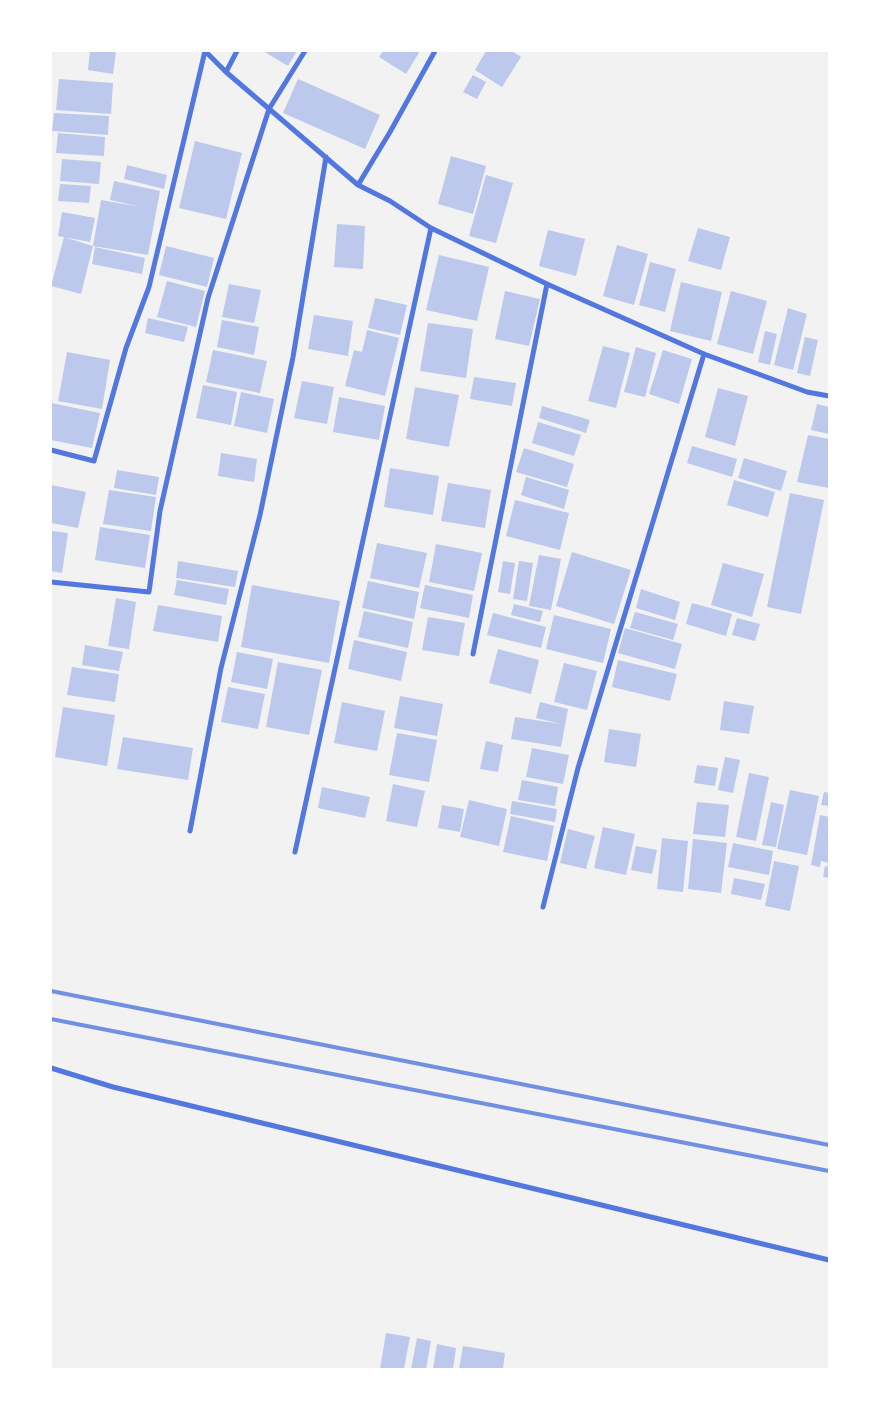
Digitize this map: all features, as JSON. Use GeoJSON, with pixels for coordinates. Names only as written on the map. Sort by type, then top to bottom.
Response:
{"type":"FeatureCollection","features":[{"type":"Feature","properties":{"kind":"street"},"geometry":{"type":"LineString","coordinates":[[205,51],[226,72],[358,185],[390,201],[431,228],[547,284],[704,354],[808,392],[829,396]]}},
{"type":"Feature","properties":{"kind":"street"},"geometry":{"type":"LineString","coordinates":[[51,450],[94,461],[126,348],[149,287],[205,51]]}},
{"type":"Feature","properties":{"kind":"street"},"geometry":{"type":"LineString","coordinates":[[226,72],[237,51]]}},
{"type":"Feature","properties":{"kind":"street"},"geometry":{"type":"LineString","coordinates":[[51,582],[150,592],[160,511],[208,298],[269,109],[305,51]]}},
{"type":"Feature","properties":{"kind":"street"},"geometry":{"type":"LineString","coordinates":[[358,185],[435,51]]}},
{"type":"Feature","properties":{"kind":"street"},"geometry":{"type":"LineString","coordinates":[[190,831],[221,668],[260,515],[293,357],[326,157]]}},
{"type":"Feature","properties":{"kind":"street"},"geometry":{"type":"LineString","coordinates":[[295,852],[431,228]]}},
{"type":"Feature","properties":{"kind":"street"},"geometry":{"type":"LineString","coordinates":[[472,654],[547,284]]}},
{"type":"Feature","properties":{"kind":"street"},"geometry":{"type":"LineString","coordinates":[[542,907],[578,768],[704,354]]}},
{"type":"Feature","properties":{"kind":"street"},"geometry":{"type":"LineString","coordinates":[[51,1068],[113,1087],[829,1260]]}},
{"type":"Feature","properties":{"kind":"building"},"geometry":{"type":"Polygon","coordinates":[[[90,51],[116,51],[113,74],[88,70],[90,51]]]}},
{"type":"Feature","properties":{"kind":"building"},"geometry":{"type":"Polygon","coordinates":[[[263,51],[297,51],[288,66],[263,51]]]}},
{"type":"Feature","properties":{"kind":"building"},"geometry":{"type":"Polygon","coordinates":[[[383,51],[420,51],[406,74],[379,57],[383,51]]]}},
{"type":"Feature","properties":{"kind":"building"},"geometry":{"type":"Polygon","coordinates":[[[486,51],[512,51],[521,57],[502,87],[475,70],[486,51]]]}},
{"type":"Feature","properties":{"kind":"building"},"geometry":{"type":"Polygon","coordinates":[[[473,75],[486,82],[477,99],[463,92],[473,75]]]}},
{"type":"Feature","properties":{"kind":"building"},"geometry":{"type":"Polygon","coordinates":[[[59,79],[113,83],[111,114],[56,110],[59,79]]]}},
{"type":"Feature","properties":{"kind":"building"},"geometry":{"type":"Polygon","coordinates":[[[298,79],[380,115],[365,149],[283,113],[298,79]]]}},
{"type":"Feature","properties":{"kind":"building"},"geometry":{"type":"Polygon","coordinates":[[[54,113],[109,116],[108,135],[52,131],[54,113]]]}},
{"type":"Feature","properties":{"kind":"building"},"geometry":{"type":"Polygon","coordinates":[[[58,133],[105,137],[104,156],[56,153],[58,133]]]}},
{"type":"Feature","properties":{"kind":"building"},"geometry":{"type":"Polygon","coordinates":[[[195,141],[242,153],[226,219],[179,208],[195,141]]]}},
{"type":"Feature","properties":{"kind":"building"},"geometry":{"type":"Polygon","coordinates":[[[451,156],[486,166],[473,214],[438,204],[451,156]]]}},
{"type":"Feature","properties":{"kind":"building"},"geometry":{"type":"Polygon","coordinates":[[[62,159],[101,162],[99,184],[60,181],[62,159]]]}},
{"type":"Feature","properties":{"kind":"building"},"geometry":{"type":"Polygon","coordinates":[[[127,165],[167,175],[164,189],[124,179],[127,165]]]}},
{"type":"Feature","properties":{"kind":"building"},"geometry":{"type":"Polygon","coordinates":[[[486,175],[513,183],[496,243],[469,236],[486,175]]]}},
{"type":"Feature","properties":{"kind":"building"},"geometry":{"type":"Polygon","coordinates":[[[114,181],[160,191],[148,255],[93,246],[101,200],[141,207],[110,200],[114,181]]]}},
{"type":"Feature","properties":{"kind":"building"},"geometry":{"type":"Polygon","coordinates":[[[60,184],[91,186],[89,203],[58,201],[60,184]]]}},
{"type":"Feature","properties":{"kind":"building"},"geometry":{"type":"Polygon","coordinates":[[[62,212],[95,218],[90,242],[58,236],[62,212]]]}},
{"type":"Feature","properties":{"kind":"building"},"geometry":{"type":"Polygon","coordinates":[[[337,224],[365,226],[363,269],[334,267],[337,224]]]}},
{"type":"Feature","properties":{"kind":"building"},"geometry":{"type":"Polygon","coordinates":[[[698,228],[730,237],[721,270],[688,261],[698,228]]]}},
{"type":"Feature","properties":{"kind":"building"},"geometry":{"type":"Polygon","coordinates":[[[548,230],[585,239],[576,276],[539,266],[548,230]]]}},
{"type":"Feature","properties":{"kind":"building"},"geometry":{"type":"Polygon","coordinates":[[[64,237],[93,246],[81,294],[51,286],[64,237]]]}},
{"type":"Feature","properties":{"kind":"building"},"geometry":{"type":"Polygon","coordinates":[[[617,245],[648,254],[634,305],[603,296],[617,245]]]}},
{"type":"Feature","properties":{"kind":"building"},"geometry":{"type":"Polygon","coordinates":[[[166,246],[214,258],[207,287],[159,275],[166,246]]]}},
{"type":"Feature","properties":{"kind":"building"},"geometry":{"type":"Polygon","coordinates":[[[95,247],[145,258],[142,274],[92,264],[95,247]]]}},
{"type":"Feature","properties":{"kind":"building"},"geometry":{"type":"Polygon","coordinates":[[[439,255],[489,267],[477,321],[426,310],[439,255]]]}},
{"type":"Feature","properties":{"kind":"building"},"geometry":{"type":"Polygon","coordinates":[[[650,262],[676,269],[665,312],[639,305],[650,262]]]}},
{"type":"Feature","properties":{"kind":"building"},"geometry":{"type":"Polygon","coordinates":[[[167,281],[205,291],[196,327],[157,317],[167,281]]]}},
{"type":"Feature","properties":{"kind":"building"},"geometry":{"type":"Polygon","coordinates":[[[681,282],[722,292],[711,341],[670,331],[681,282]]]}},
{"type":"Feature","properties":{"kind":"building"},"geometry":{"type":"Polygon","coordinates":[[[229,284],[261,290],[254,323],[222,317],[229,284]]]}},
{"type":"Feature","properties":{"kind":"building"},"geometry":{"type":"Polygon","coordinates":[[[505,291],[540,299],[529,346],[495,339],[505,291]]]}},
{"type":"Feature","properties":{"kind":"building"},"geometry":{"type":"Polygon","coordinates":[[[731,291],[767,301],[753,354],[717,344],[731,291]]]}},
{"type":"Feature","properties":{"kind":"building"},"geometry":{"type":"Polygon","coordinates":[[[375,298],[407,305],[400,335],[368,328],[375,298]]]}},
{"type":"Feature","properties":{"kind":"building"},"geometry":{"type":"Polygon","coordinates":[[[788,308],[807,314],[793,370],[774,365],[788,308]]]}},
{"type":"Feature","properties":{"kind":"building"},"geometry":{"type":"Polygon","coordinates":[[[314,315],[353,321],[348,356],[308,349],[314,315]]]}},
{"type":"Feature","properties":{"kind":"building"},"geometry":{"type":"Polygon","coordinates":[[[148,318],[188,327],[184,342],[145,333],[148,318]]]}},
{"type":"Feature","properties":{"kind":"building"},"geometry":{"type":"Polygon","coordinates":[[[222,320],[259,327],[254,355],[217,347],[222,320]]]}},
{"type":"Feature","properties":{"kind":"building"},"geometry":{"type":"Polygon","coordinates":[[[428,323],[473,329],[466,378],[420,371],[428,323]]]}},
{"type":"Feature","properties":{"kind":"building"},"geometry":{"type":"Polygon","coordinates":[[[367,330],[399,338],[385,396],[345,386],[354,350],[362,352],[367,330]]]}},
{"type":"Feature","properties":{"kind":"building"},"geometry":{"type":"Polygon","coordinates":[[[765,331],[777,334],[770,365],[758,362],[765,331]]]}},
{"type":"Feature","properties":{"kind":"building"},"geometry":{"type":"Polygon","coordinates":[[[805,337],[818,340],[810,376],[797,373],[805,337]]]}},
{"type":"Feature","properties":{"kind":"building"},"geometry":{"type":"Polygon","coordinates":[[[603,346],[630,353],[616,408],[588,401],[603,346]]]}},
{"type":"Feature","properties":{"kind":"building"},"geometry":{"type":"Polygon","coordinates":[[[636,347],[656,353],[645,397],[624,392],[636,347]]]}},
{"type":"Feature","properties":{"kind":"building"},"geometry":{"type":"Polygon","coordinates":[[[213,350],[267,361],[260,393],[206,382],[213,350]]]}},
{"type":"Feature","properties":{"kind":"building"},"geometry":{"type":"Polygon","coordinates":[[[663,350],[692,359],[679,404],[649,394],[663,350]]]}},
{"type":"Feature","properties":{"kind":"building"},"geometry":{"type":"Polygon","coordinates":[[[67,352],[110,360],[102,409],[58,401],[67,352]]]}},
{"type":"Feature","properties":{"kind":"building"},"geometry":{"type":"Polygon","coordinates":[[[474,377],[516,383],[512,406],[470,399],[474,377]]]}},
{"type":"Feature","properties":{"kind":"building"},"geometry":{"type":"Polygon","coordinates":[[[302,381],[334,387],[327,424],[294,418],[302,381]]]}},
{"type":"Feature","properties":{"kind":"building"},"geometry":{"type":"Polygon","coordinates":[[[203,385],[237,392],[231,425],[196,418],[203,385]]]}},
{"type":"Feature","properties":{"kind":"building"},"geometry":{"type":"Polygon","coordinates":[[[415,387],[459,395],[449,447],[406,439],[415,387]]]}},
{"type":"Feature","properties":{"kind":"building"},"geometry":{"type":"Polygon","coordinates":[[[718,388],[748,396],[735,446],[705,437],[718,388]]]}},
{"type":"Feature","properties":{"kind":"building"},"geometry":{"type":"Polygon","coordinates":[[[241,392],[274,399],[267,433],[234,426],[241,392]]]}},
{"type":"Feature","properties":{"kind":"building"},"geometry":{"type":"Polygon","coordinates":[[[339,397],[385,406],[379,440],[333,432],[339,397]]]}},
{"type":"Feature","properties":{"kind":"building"},"geometry":{"type":"Polygon","coordinates":[[[51,403],[100,413],[92,448],[51,440],[51,403]]]}},
{"type":"Feature","properties":{"kind":"building"},"geometry":{"type":"Polygon","coordinates":[[[817,404],[829,407],[829,434],[811,430],[817,404]]]}},
{"type":"Feature","properties":{"kind":"building"},"geometry":{"type":"Polygon","coordinates":[[[542,406],[590,420],[586,433],[539,418],[542,406]]]}},
{"type":"Feature","properties":{"kind":"building"},"geometry":{"type":"Polygon","coordinates":[[[538,422],[581,435],[574,456],[532,443],[538,422]]]}},
{"type":"Feature","properties":{"kind":"building"},"geometry":{"type":"Polygon","coordinates":[[[808,435],[829,439],[829,488],[797,482],[808,435]]]}},
{"type":"Feature","properties":{"kind":"building"},"geometry":{"type":"Polygon","coordinates":[[[692,446],[737,459],[732,477],[687,463],[692,446]]]}},
{"type":"Feature","properties":{"kind":"building"},"geometry":{"type":"Polygon","coordinates":[[[524,448],[574,464],[567,487],[516,472],[524,448]]]}},
{"type":"Feature","properties":{"kind":"building"},"geometry":{"type":"Polygon","coordinates":[[[221,453],[257,459],[254,482],[218,476],[221,453]]]}},
{"type":"Feature","properties":{"kind":"building"},"geometry":{"type":"Polygon","coordinates":[[[744,458],[787,471],[781,491],[738,478],[744,458]]]}},
{"type":"Feature","properties":{"kind":"building"},"geometry":{"type":"Polygon","coordinates":[[[390,468],[439,476],[433,515],[384,507],[390,468]]]}},
{"type":"Feature","properties":{"kind":"building"},"geometry":{"type":"Polygon","coordinates":[[[117,470],[159,477],[156,495],[114,488],[117,470]]]}},
{"type":"Feature","properties":{"kind":"building"},"geometry":{"type":"Polygon","coordinates":[[[526,477],[569,490],[564,509],[521,495],[526,477]]]}},
{"type":"Feature","properties":{"kind":"building"},"geometry":{"type":"Polygon","coordinates":[[[734,480],[775,492],[768,517],[727,505],[734,480]]]}},
{"type":"Feature","properties":{"kind":"building"},"geometry":{"type":"Polygon","coordinates":[[[448,483],[491,490],[485,528],[441,521],[448,483]]]}},
{"type":"Feature","properties":{"kind":"building"},"geometry":{"type":"Polygon","coordinates":[[[51,485],[86,492],[78,528],[51,523],[51,485]]]}},
{"type":"Feature","properties":{"kind":"building"},"geometry":{"type":"Polygon","coordinates":[[[109,490],[156,497],[151,531],[103,524],[109,490]]]}},
{"type":"Feature","properties":{"kind":"building"},"geometry":{"type":"Polygon","coordinates":[[[790,493],[824,500],[801,614],[767,607],[790,493]]]}},
{"type":"Feature","properties":{"kind":"building"},"geometry":{"type":"Polygon","coordinates":[[[515,500],[569,513],[560,550],[506,536],[515,500]]]}},
{"type":"Feature","properties":{"kind":"building"},"geometry":{"type":"Polygon","coordinates":[[[100,527],[150,535],[145,568],[95,560],[100,527]]]}},
{"type":"Feature","properties":{"kind":"building"},"geometry":{"type":"Polygon","coordinates":[[[51,531],[68,533],[62,573],[51,571],[51,531]]]}},
{"type":"Feature","properties":{"kind":"building"},"geometry":{"type":"Polygon","coordinates":[[[377,543],[427,553],[419,588],[370,578],[377,543]]]}},
{"type":"Feature","properties":{"kind":"building"},"geometry":{"type":"Polygon","coordinates":[[[436,544],[482,553],[474,591],[429,582],[436,544]]]}},
{"type":"Feature","properties":{"kind":"building"},"geometry":{"type":"Polygon","coordinates":[[[572,552],[631,570],[614,624],[556,606],[572,552]]]}},
{"type":"Feature","properties":{"kind":"building"},"geometry":{"type":"Polygon","coordinates":[[[539,555],[561,559],[551,610],[529,606],[539,555]]]}},
{"type":"Feature","properties":{"kind":"building"},"geometry":{"type":"Polygon","coordinates":[[[178,561],[238,571],[235,587],[176,578],[178,561]]]}},
{"type":"Feature","properties":{"kind":"building"},"geometry":{"type":"Polygon","coordinates":[[[503,561],[515,563],[510,594],[498,592],[503,561]]]}},
{"type":"Feature","properties":{"kind":"building"},"geometry":{"type":"Polygon","coordinates":[[[519,561],[533,563],[527,601],[513,599],[519,561]]]}},
{"type":"Feature","properties":{"kind":"building"},"geometry":{"type":"Polygon","coordinates":[[[723,563],[764,574],[752,617],[711,605],[723,563]]]}},
{"type":"Feature","properties":{"kind":"building"},"geometry":{"type":"Polygon","coordinates":[[[177,580],[229,589],[226,605],[174,595],[177,580]]]}},
{"type":"Feature","properties":{"kind":"building"},"geometry":{"type":"Polygon","coordinates":[[[368,581],[419,592],[414,619],[362,608],[368,581]]]}},
{"type":"Feature","properties":{"kind":"building"},"geometry":{"type":"Polygon","coordinates":[[[252,585],[340,601],[329,663],[241,647],[252,585]]]}},
{"type":"Feature","properties":{"kind":"building"},"geometry":{"type":"Polygon","coordinates":[[[425,585],[473,595],[469,618],[420,608],[425,585]]]}},
{"type":"Feature","properties":{"kind":"building"},"geometry":{"type":"Polygon","coordinates":[[[641,589],[680,602],[675,620],[636,608],[641,589]]]}},
{"type":"Feature","properties":{"kind":"building"},"geometry":{"type":"Polygon","coordinates":[[[116,598],[136,602],[129,649],[108,646],[116,598]]]}},
{"type":"Feature","properties":{"kind":"building"},"geometry":{"type":"Polygon","coordinates":[[[692,603],[732,614],[726,636],[686,624],[692,603]]]}},
{"type":"Feature","properties":{"kind":"building"},"geometry":{"type":"Polygon","coordinates":[[[514,604],[543,611],[540,622],[511,615],[514,604]]]}},
{"type":"Feature","properties":{"kind":"building"},"geometry":{"type":"Polygon","coordinates":[[[158,605],[222,616],[218,642],[153,631],[158,605]]]}},
{"type":"Feature","properties":{"kind":"building"},"geometry":{"type":"Polygon","coordinates":[[[364,611],[413,622],[408,648],[358,637],[364,611]]]}},
{"type":"Feature","properties":{"kind":"building"},"geometry":{"type":"Polygon","coordinates":[[[635,612],[678,624],[673,640],[630,628],[635,612]]]}},
{"type":"Feature","properties":{"kind":"building"},"geometry":{"type":"Polygon","coordinates":[[[493,613],[546,627],[541,648],[487,635],[493,613]]]}},
{"type":"Feature","properties":{"kind":"building"},"geometry":{"type":"Polygon","coordinates":[[[554,615],[611,629],[603,663],[546,649],[554,615]]]}},
{"type":"Feature","properties":{"kind":"building"},"geometry":{"type":"Polygon","coordinates":[[[428,617],[465,623],[459,656],[422,650],[428,617]]]}},
{"type":"Feature","properties":{"kind":"building"},"geometry":{"type":"Polygon","coordinates":[[[737,618],[760,624],[755,641],[732,635],[737,618]]]}},
{"type":"Feature","properties":{"kind":"building"},"geometry":{"type":"Polygon","coordinates":[[[625,628],[682,644],[675,669],[618,653],[625,628]]]}},
{"type":"Feature","properties":{"kind":"building"},"geometry":{"type":"Polygon","coordinates":[[[354,640],[407,652],[401,681],[348,669],[354,640]]]}},
{"type":"Feature","properties":{"kind":"building"},"geometry":{"type":"Polygon","coordinates":[[[85,645],[123,652],[119,671],[82,665],[85,645]]]}},
{"type":"Feature","properties":{"kind":"building"},"geometry":{"type":"Polygon","coordinates":[[[498,649],[539,660],[531,694],[489,683],[498,649]]]}},
{"type":"Feature","properties":{"kind":"building"},"geometry":{"type":"Polygon","coordinates":[[[237,652],[273,659],[267,689],[231,682],[237,652]]]}},
{"type":"Feature","properties":{"kind":"building"},"geometry":{"type":"Polygon","coordinates":[[[618,660],[677,674],[670,701],[612,687],[618,660]]]}},
{"type":"Feature","properties":{"kind":"building"},"geometry":{"type":"Polygon","coordinates":[[[278,662],[322,670],[309,735],[266,727],[278,662]]]}},
{"type":"Feature","properties":{"kind":"building"},"geometry":{"type":"Polygon","coordinates":[[[564,663],[597,671],[587,710],[554,702],[564,663]]]}},
{"type":"Feature","properties":{"kind":"building"},"geometry":{"type":"Polygon","coordinates":[[[72,667],[119,674],[115,702],[67,695],[72,667]]]}},
{"type":"Feature","properties":{"kind":"building"},"geometry":{"type":"Polygon","coordinates":[[[228,687],[265,694],[258,729],[221,722],[228,687]]]}},
{"type":"Feature","properties":{"kind":"building"},"geometry":{"type":"Polygon","coordinates":[[[400,696],[443,704],[437,736],[394,728],[400,696]]]}},
{"type":"Feature","properties":{"kind":"building"},"geometry":{"type":"Polygon","coordinates":[[[724,701],[754,706],[749,734],[720,730],[724,701]]]}},
{"type":"Feature","properties":{"kind":"building"},"geometry":{"type":"Polygon","coordinates":[[[342,702],[385,711],[377,751],[334,743],[342,702]]]}},
{"type":"Feature","properties":{"kind":"building"},"geometry":{"type":"Polygon","coordinates":[[[540,702],[568,709],[561,747],[511,739],[515,717],[561,724],[536,718],[540,702]]]}},
{"type":"Feature","properties":{"kind":"building"},"geometry":{"type":"Polygon","coordinates":[[[63,707],[115,715],[107,766],[55,757],[63,707]]]}},
{"type":"Feature","properties":{"kind":"building"},"geometry":{"type":"Polygon","coordinates":[[[609,729],[641,734],[636,767],[604,762],[609,729]]]}},
{"type":"Feature","properties":{"kind":"building"},"geometry":{"type":"Polygon","coordinates":[[[397,733],[437,740],[429,782],[389,775],[397,733]]]}},
{"type":"Feature","properties":{"kind":"building"},"geometry":{"type":"Polygon","coordinates":[[[123,737],[193,748],[188,780],[117,769],[123,737]]]}},
{"type":"Feature","properties":{"kind":"building"},"geometry":{"type":"Polygon","coordinates":[[[486,741],[503,745],[498,772],[480,769],[486,741]]]}},
{"type":"Feature","properties":{"kind":"building"},"geometry":{"type":"Polygon","coordinates":[[[532,748],[569,755],[563,784],[526,777],[532,748]]]}},
{"type":"Feature","properties":{"kind":"building"},"geometry":{"type":"Polygon","coordinates":[[[725,757],[740,760],[733,793],[718,790],[725,757]]]}},
{"type":"Feature","properties":{"kind":"building"},"geometry":{"type":"Polygon","coordinates":[[[697,765],[718,768],[715,786],[694,783],[697,765]]]}},
{"type":"Feature","properties":{"kind":"building"},"geometry":{"type":"Polygon","coordinates":[[[749,773],[769,777],[756,841],[736,837],[749,773]]]}},
{"type":"Feature","properties":{"kind":"building"},"geometry":{"type":"Polygon","coordinates":[[[522,780],[558,787],[555,806],[518,800],[522,780]]]}},
{"type":"Feature","properties":{"kind":"building"},"geometry":{"type":"Polygon","coordinates":[[[393,784],[425,791],[417,827],[386,821],[393,784]]]}},
{"type":"Feature","properties":{"kind":"building"},"geometry":{"type":"Polygon","coordinates":[[[322,787],[370,797],[365,818],[318,808],[322,787]]]}},
{"type":"Feature","properties":{"kind":"building"},"geometry":{"type":"Polygon","coordinates":[[[790,790],[819,796],[807,855],[777,849],[790,790]]]}},
{"type":"Feature","properties":{"kind":"building"},"geometry":{"type":"Polygon","coordinates":[[[824,792],[829,793],[829,806],[821,805],[824,792]]]}},
{"type":"Feature","properties":{"kind":"building"},"geometry":{"type":"Polygon","coordinates":[[[469,800],[507,809],[499,846],[460,837],[469,800]]]}},
{"type":"Feature","properties":{"kind":"building"},"geometry":{"type":"Polygon","coordinates":[[[512,801],[557,809],[555,822],[510,814],[512,801]]]}},
{"type":"Feature","properties":{"kind":"building"},"geometry":{"type":"Polygon","coordinates":[[[697,802],[729,805],[725,837],[693,834],[697,802]]]}},
{"type":"Feature","properties":{"kind":"building"},"geometry":{"type":"Polygon","coordinates":[[[771,802],[784,805],[776,847],[762,845],[771,802]]]}},
{"type":"Feature","properties":{"kind":"building"},"geometry":{"type":"Polygon","coordinates":[[[442,805],[464,809],[460,832],[438,828],[442,805]]]}},
{"type":"Feature","properties":{"kind":"building"},"geometry":{"type":"Polygon","coordinates":[[[820,815],[829,817],[829,863],[821,861],[820,867],[811,865],[820,815]]]}},
{"type":"Feature","properties":{"kind":"building"},"geometry":{"type":"Polygon","coordinates":[[[511,816],[554,826],[547,861],[503,852],[511,816]]]}},
{"type":"Feature","properties":{"kind":"building"},"geometry":{"type":"Polygon","coordinates":[[[603,827],[635,834],[626,875],[594,868],[603,827]]]}},
{"type":"Feature","properties":{"kind":"building"},"geometry":{"type":"Polygon","coordinates":[[[568,829],[595,836],[586,869],[560,863],[568,829]]]}},
{"type":"Feature","properties":{"kind":"building"},"geometry":{"type":"Polygon","coordinates":[[[662,838],[688,841],[683,892],[657,889],[662,838]]]}},
{"type":"Feature","properties":{"kind":"building"},"geometry":{"type":"Polygon","coordinates":[[[693,839],[727,843],[721,893],[688,889],[693,839]]]}},
{"type":"Feature","properties":{"kind":"building"},"geometry":{"type":"Polygon","coordinates":[[[733,843],[773,851],[769,875],[728,867],[733,843]]]}},
{"type":"Feature","properties":{"kind":"building"},"geometry":{"type":"Polygon","coordinates":[[[636,846],[657,850],[652,874],[631,870],[636,846]]]}},
{"type":"Feature","properties":{"kind":"building"},"geometry":{"type":"Polygon","coordinates":[[[774,861],[799,866],[790,911],[765,906],[774,861]]]}},
{"type":"Feature","properties":{"kind":"building"},"geometry":{"type":"Polygon","coordinates":[[[825,866],[829,867],[829,878],[823,877],[825,866]]]}},
{"type":"Feature","properties":{"kind":"building"},"geometry":{"type":"Polygon","coordinates":[[[734,878],[765,884],[761,900],[731,894],[734,878]]]}},
{"type":"Feature","properties":{"kind":"building"},"geometry":{"type":"Polygon","coordinates":[[[386,1333],[410,1337],[404,1369],[380,1369],[386,1333]]]}},
{"type":"Feature","properties":{"kind":"building"},"geometry":{"type":"Polygon","coordinates":[[[417,1338],[431,1341],[426,1369],[411,1369],[417,1338]]]}},
{"type":"Feature","properties":{"kind":"building"},"geometry":{"type":"Polygon","coordinates":[[[437,1344],[456,1348],[453,1369],[433,1369],[437,1344]]]}},
{"type":"Feature","properties":{"kind":"building"},"geometry":{"type":"Polygon","coordinates":[[[463,1346],[505,1353],[503,1369],[459,1369],[463,1346]]]}},
{"type":"Feature","properties":{"kind":"railway"},"geometry":{"type":"LineString","coordinates":[[51,991],[829,1145]]}},
{"type":"Feature","properties":{"kind":"railway"},"geometry":{"type":"LineString","coordinates":[[51,1019],[829,1171]]}}]}
